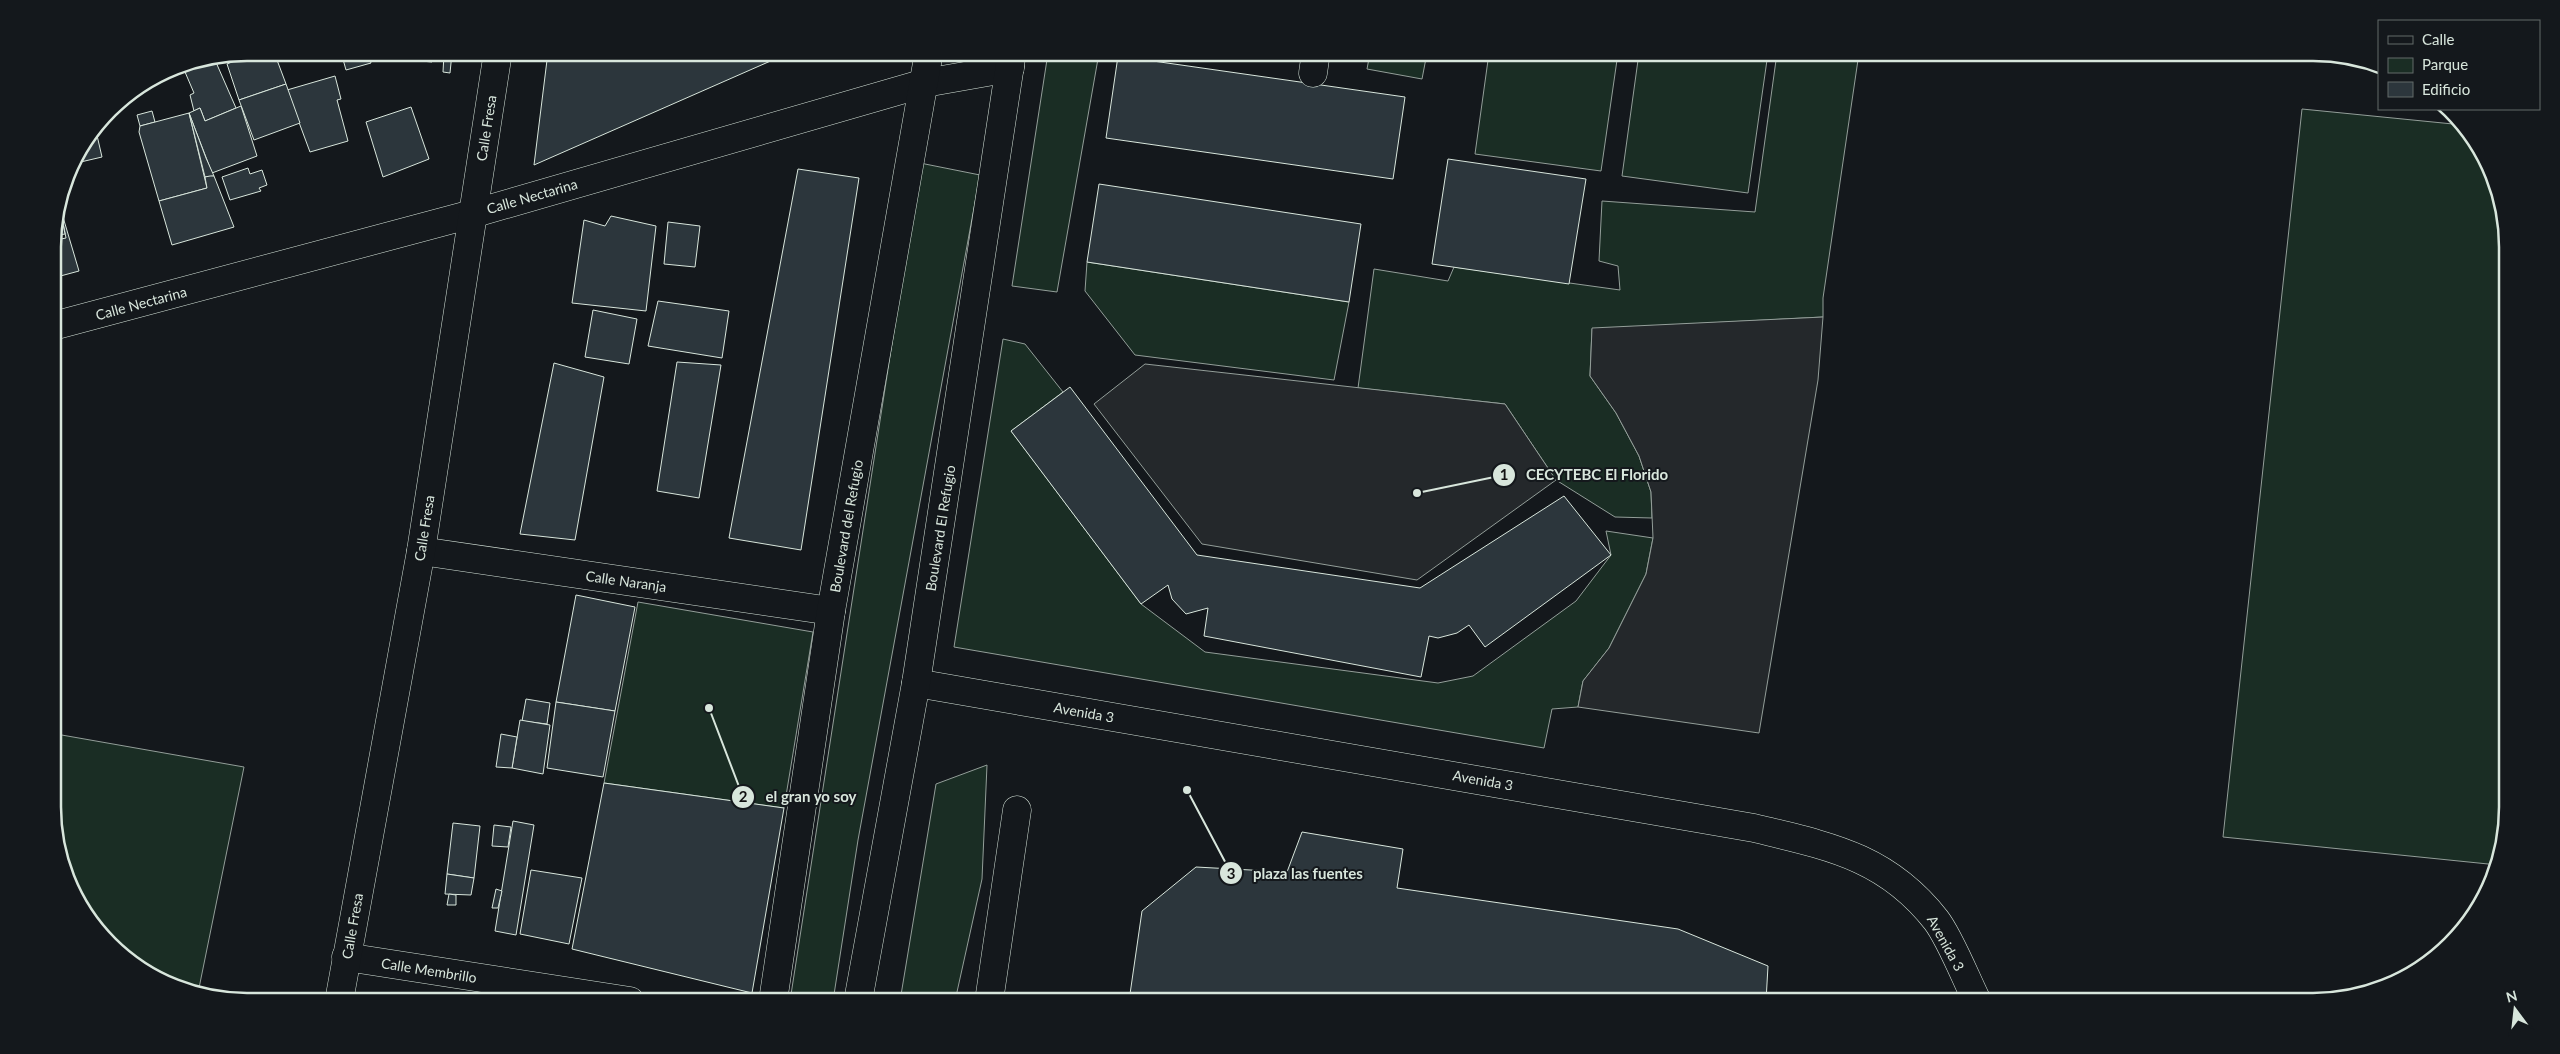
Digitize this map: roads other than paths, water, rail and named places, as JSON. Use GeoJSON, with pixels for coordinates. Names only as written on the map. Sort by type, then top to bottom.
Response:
{"type":"FeatureCollection","features":[{"type":"Feature","properties":{"kind":"street","name":"Calle Fresa"},"geometry":{"type":"LineString","coordinates":[[340,993],[421,550],[497,61]]}},
{"type":"Feature","properties":{"kind":"street","name":"Boulevard del Refugio"},"geometry":{"type":"LineString","coordinates":[[774,993],[831,611],[928,61]]}},
{"type":"Feature","properties":{"kind":"street","name":"Calle Nectarina"},"geometry":{"type":"LineString","coordinates":[[61,324],[472,214],[924,83],[1007,61]]}},
{"type":"Feature","properties":{"kind":"street","name":"Boulevard El Refugio"},"geometry":{"type":"LineString","coordinates":[[859,993],[916,683],[1011,61]]}},
{"type":"Feature","properties":{"kind":"street","name":"Calle Naranja"},"geometry":{"type":"LineString","coordinates":[[421,550],[831,611]]}},
{"type":"Feature","properties":{"kind":"street","name":"Avenida 3"},"geometry":{"type":"LineString","coordinates":[[916,683],[1754,828],[1840,850],[1876,865],[1912,893],[1937,921],[1973,993]]}},
{"type":"Feature","properties":{"kind":"street"},"geometry":{"type":"LineString","coordinates":[[990,993],[1017,810]]}},
{"type":"Feature","properties":{"kind":"street","name":"Calle Membrillo"},"geometry":{"type":"LineString","coordinates":[[346,957],[578,993]]}},
{"type":"Feature","properties":{"kind":"place","name":"CECYTEBC El Florido"},"geometry":{"type":"Point","coordinates":[1417,493]}},
{"type":"Feature","properties":{"kind":"place","name":"el gran yo soy"},"geometry":{"type":"Point","coordinates":[709,708]}},
{"type":"Feature","properties":{"kind":"place","name":"plaza las fuentes"},"geometry":{"type":"Point","coordinates":[1187,790]}}]}
